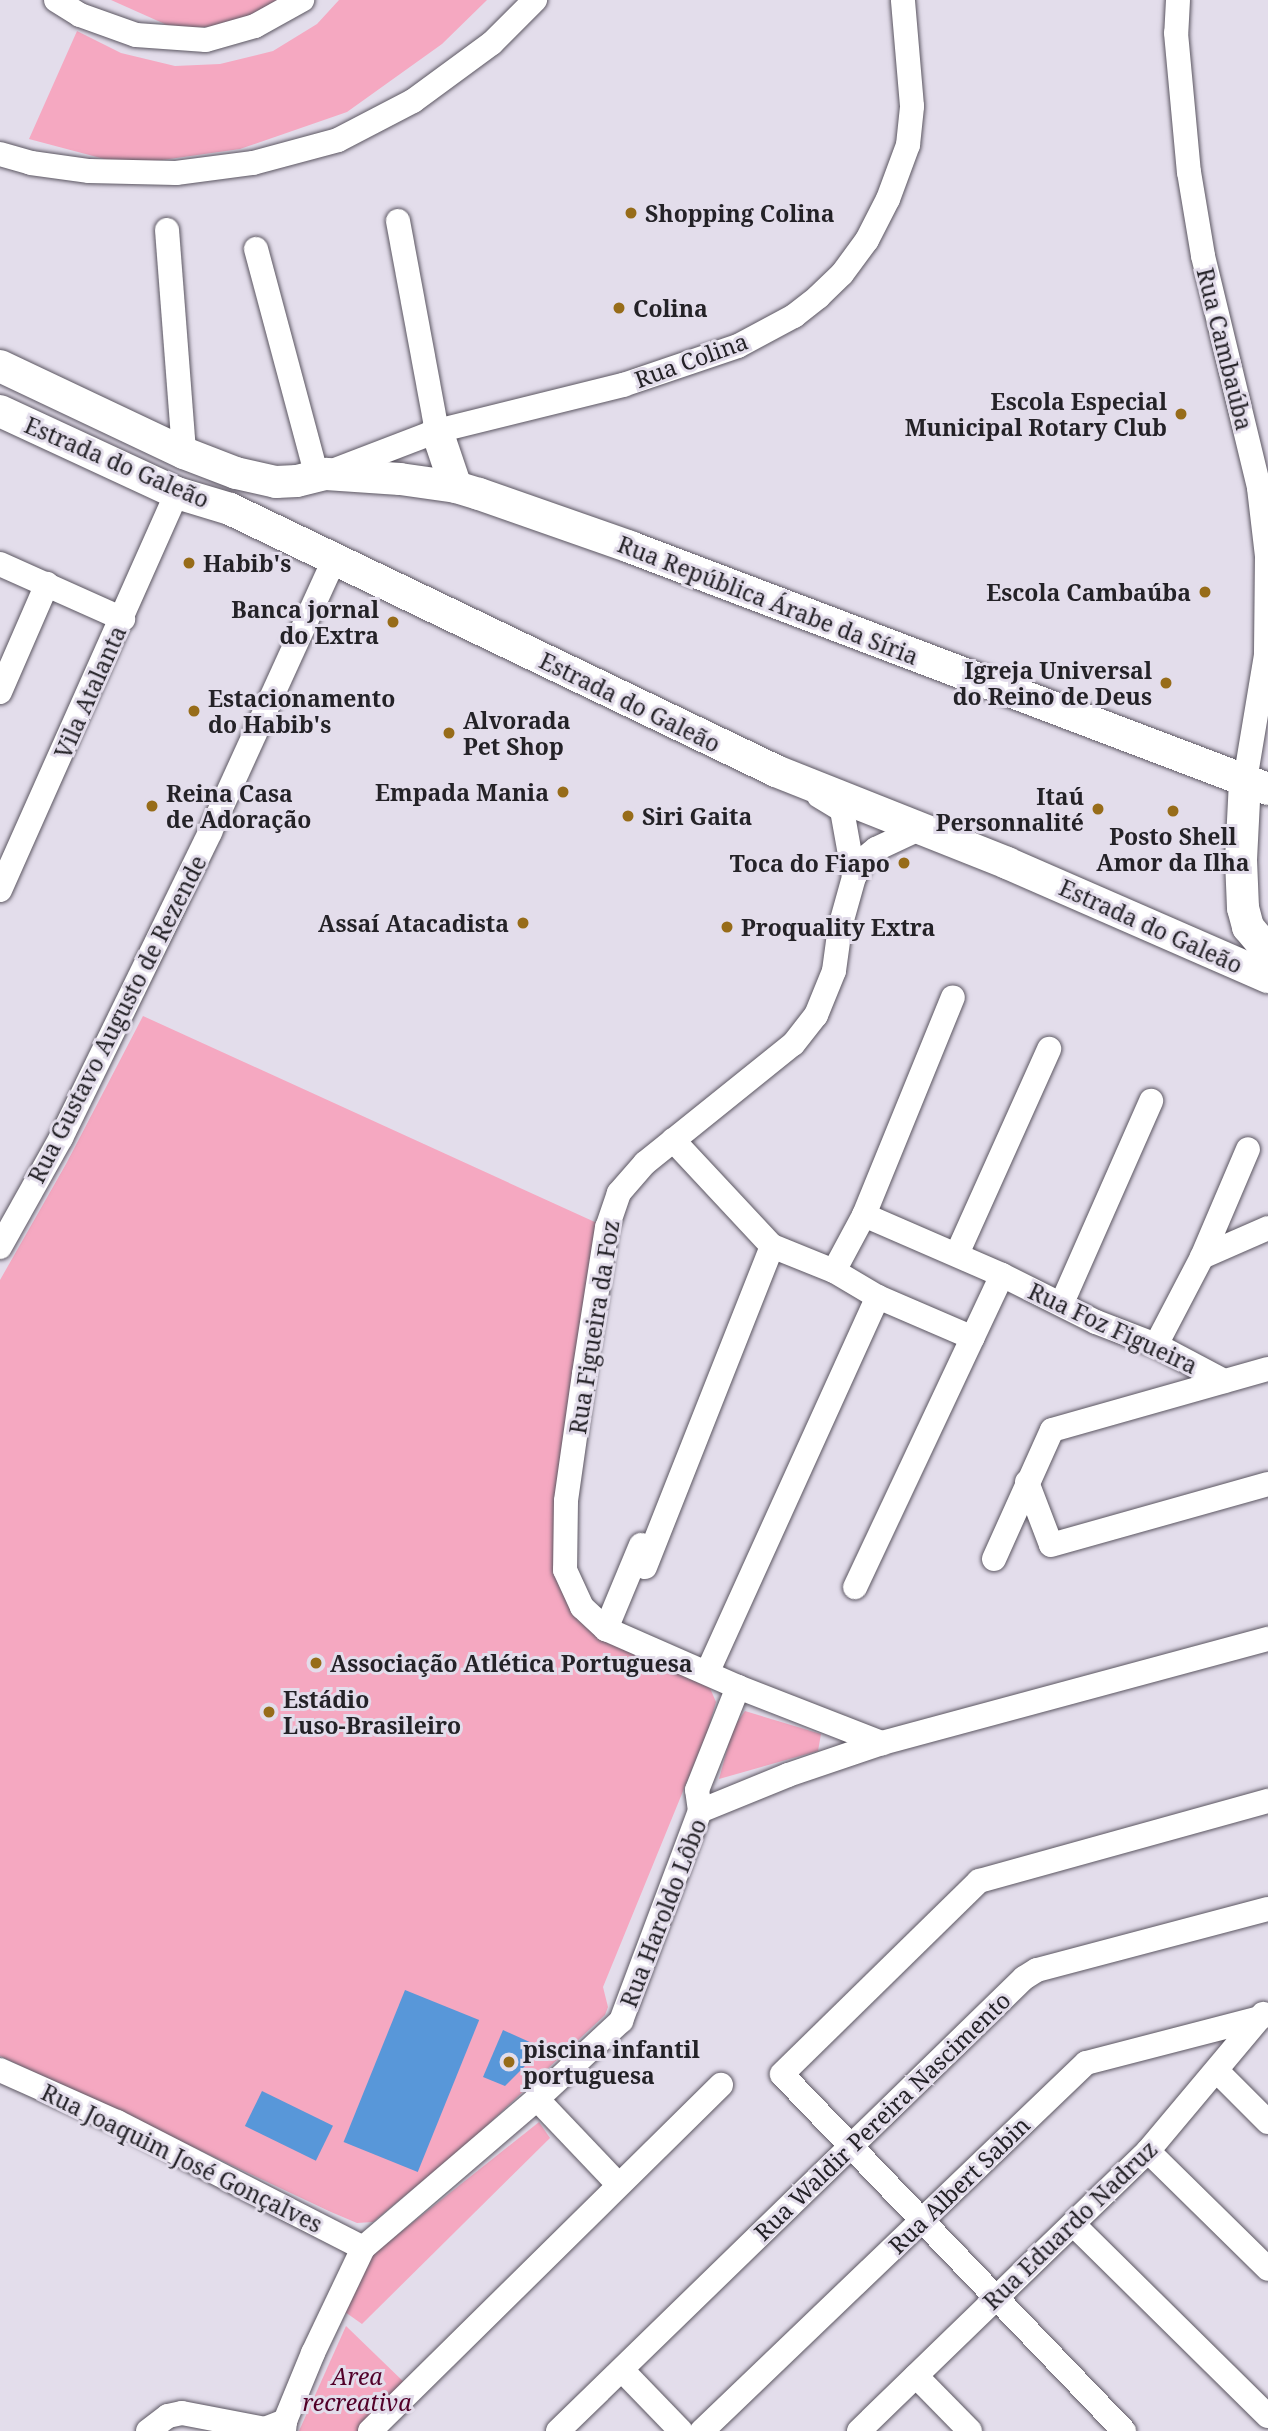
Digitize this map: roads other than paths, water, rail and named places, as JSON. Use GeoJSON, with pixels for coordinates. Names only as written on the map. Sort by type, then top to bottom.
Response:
{"type":"FeatureCollection","features":[{"type":"Feature","properties":{"kind":"main road","name":"Estrada do Galeão"},"geometry":{"type":"LineString","coordinates":[[0,366],[184,453],[236,473],[276,482],[313,477]]}},
{"type":"Feature","properties":{"kind":"main road","name":"Estrada do Galeão"},"geometry":{"type":"LineString","coordinates":[[0,411],[177,492],[230,509],[776,771],[1007,863],[1268,977]]}},
{"type":"Feature","properties":{"kind":"main road"},"geometry":{"type":"LineString","coordinates":[[437,431],[456,487]]}},
{"type":"Feature","properties":{"kind":"main road","name":"Rua República Árabe da Síria"},"geometry":{"type":"LineString","coordinates":[[313,477],[456,487],[629,547],[1256,785]]}},
{"type":"Feature","properties":{"kind":"main road"},"geometry":{"type":"LineString","coordinates":[[1256,785],[1242,884],[1248,927],[1268,951]]}},
{"type":"Feature","properties":{"kind":"main road"},"geometry":{"type":"LineString","coordinates":[[1242,884],[1257,847],[1268,831]]}},
{"type":"Feature","properties":{"kind":"street"},"geometry":{"type":"LineString","coordinates":[[56,0],[80,15],[135,35],[206,40],[255,26],[302,0]]}},
{"type":"Feature","properties":{"kind":"street"},"geometry":{"type":"LineString","coordinates":[[0,154],[31,163],[89,171],[176,173],[253,163],[338,140],[413,101],[492,43],[535,0]]}},
{"type":"Feature","properties":{"kind":"street","name":"Rua Colina"},"geometry":{"type":"LineString","coordinates":[[313,477],[437,431],[623,385],[738,346],[794,316],[818,297],[842,274],[867,240],[888,200],[908,145],[912,106],[902,0]]}},
{"type":"Feature","properties":{"kind":"street","name":"Rua Cambaúba"},"geometry":{"type":"LineString","coordinates":[[1178,0],[1176,33],[1189,172],[1203,256],[1259,488],[1267,556],[1266,654],[1256,785]]}},
{"type":"Feature","properties":{"kind":"street"},"geometry":{"type":"LineString","coordinates":[[398,220],[437,431]]}},
{"type":"Feature","properties":{"kind":"street"},"geometry":{"type":"LineString","coordinates":[[167,230],[184,453]]}},
{"type":"Feature","properties":{"kind":"street"},"geometry":{"type":"LineString","coordinates":[[256,249],[313,477]]}},
{"type":"Feature","properties":{"kind":"street","name":"Vila Atalanta"},"geometry":{"type":"LineString","coordinates":[[0,890],[8,853],[123,619],[177,492]]}},
{"type":"Feature","properties":{"kind":"street","name":"Rua Gustavo Augusto de Rezende"},"geometry":{"type":"LineString","coordinates":[[0,1247],[61,1138],[210,832],[334,560]]}},
{"type":"Feature","properties":{"kind":"street"},"geometry":{"type":"LineString","coordinates":[[0,564],[123,619]]}},
{"type":"Feature","properties":{"kind":"street"},"geometry":{"type":"LineString","coordinates":[[0,692],[47,584]]}},
{"type":"Feature","properties":{"kind":"street","name":"Rua Figueira da Foz"},"geometry":{"type":"LineString","coordinates":[[776,771],[842,810],[855,877]]}},
{"type":"Feature","properties":{"kind":"street","name":"Rua Figueira da Foz"},"geometry":{"type":"LineString","coordinates":[[882,1743],[738,1687],[708,1671],[606,1629],[582,1607],[565,1570],[566,1501],[607,1227],[619,1193],[645,1163],[680,1148],[793,1044],[816,1015],[834,971],[840,927],[855,877],[866,857],[876,849],[919,829]]}},
{"type":"Feature","properties":{"kind":"street"},"geometry":{"type":"LineString","coordinates":[[834,1271],[864,1214],[953,997]]}},
{"type":"Feature","properties":{"kind":"street"},"geometry":{"type":"LineString","coordinates":[[957,1254],[1049,1049]]}},
{"type":"Feature","properties":{"kind":"street"},"geometry":{"type":"LineString","coordinates":[[1062,1303],[1151,1101]]}},
{"type":"Feature","properties":{"kind":"street"},"geometry":{"type":"LineString","coordinates":[[680,1148],[772,1246],[834,1271],[878,1297],[973,1338]]}},
{"type":"Feature","properties":{"kind":"street"},"geometry":{"type":"LineString","coordinates":[[1156,1345],[1202,1257],[1248,1149]]}},
{"type":"Feature","properties":{"kind":"street","name":"Rua Foz Figueira"},"geometry":{"type":"LineString","coordinates":[[864,1214],[957,1254],[1062,1303],[1096,1322],[1156,1345],[1224,1381]]}},
{"type":"Feature","properties":{"kind":"street"},"geometry":{"type":"LineString","coordinates":[[1202,1257],[1268,1228]]}},
{"type":"Feature","properties":{"kind":"street"},"geometry":{"type":"LineString","coordinates":[[645,1567],[772,1246]]}},
{"type":"Feature","properties":{"kind":"street"},"geometry":{"type":"LineString","coordinates":[[855,1587],[1002,1275]]}},
{"type":"Feature","properties":{"kind":"street"},"geometry":{"type":"LineString","coordinates":[[708,1671],[878,1297]]}},
{"type":"Feature","properties":{"kind":"street"},"geometry":{"type":"LineString","coordinates":[[993,1559],[1052,1430],[1268,1368]]}},
{"type":"Feature","properties":{"kind":"street"},"geometry":{"type":"LineString","coordinates":[[1027,1482],[1051,1545],[1268,1484]]}},
{"type":"Feature","properties":{"kind":"street"},"geometry":{"type":"LineString","coordinates":[[606,1629],[652,1519]]}},
{"type":"Feature","properties":{"kind":"street","name":"Rua Haroldo Lôbo"},"geometry":{"type":"LineString","coordinates":[[284,2426],[363,2248],[537,2099],[621,2021],[700,1811],[789,1775],[882,1743],[1268,1639]]}},
{"type":"Feature","properties":{"kind":"street"},"geometry":{"type":"LineString","coordinates":[[700,1811],[697,1790],[738,1687]]}},
{"type":"Feature","properties":{"kind":"street"},"geometry":{"type":"LineString","coordinates":[[1124,2431],[782,2074],[979,1881],[1268,1801]]}},
{"type":"Feature","properties":{"kind":"street","name":"Rua Waldir Pereira Nascimento"},"geometry":{"type":"LineString","coordinates":[[558,2431],[1024,1978],[1037,1970],[1268,1909]]}},
{"type":"Feature","properties":{"kind":"street","name":"Rua Eduardo Nadruz"},"geometry":{"type":"LineString","coordinates":[[859,2431],[1148,2151],[1264,2013]]}},
{"type":"Feature","properties":{"kind":"street","name":"Rua Albert Sabin"},"geometry":{"type":"LineString","coordinates":[[702,2431],[1086,2063],[1264,2013]]}},
{"type":"Feature","properties":{"kind":"street","name":"Rua Joaquim José Gonçalves"},"geometry":{"type":"LineString","coordinates":[[0,2070],[117,2122],[363,2248]]}},
{"type":"Feature","properties":{"kind":"street"},"geometry":{"type":"LineString","coordinates":[[1217,2071],[1268,2122]]}},
{"type":"Feature","properties":{"kind":"street"},"geometry":{"type":"LineString","coordinates":[[370,2431],[720,2085]]}},
{"type":"Feature","properties":{"kind":"street"},"geometry":{"type":"LineString","coordinates":[[537,2099],[618,2184]]}},
{"type":"Feature","properties":{"kind":"street"},"geometry":{"type":"LineString","coordinates":[[1148,2151],[1268,2269]]}},
{"type":"Feature","properties":{"kind":"street"},"geometry":{"type":"LineString","coordinates":[[1074,2225],[1268,2416]]}},
{"type":"Feature","properties":{"kind":"street"},"geometry":{"type":"LineString","coordinates":[[622,2370],[681,2431]]}},
{"type":"Feature","properties":{"kind":"street"},"geometry":{"type":"LineString","coordinates":[[916,2376],[970,2431]]}},
{"type":"Feature","properties":{"kind":"street"},"geometry":{"type":"LineString","coordinates":[[148,2431],[168,2416],[182,2413],[246,2429],[284,2426]]}},
{"type":"Feature","properties":{"kind":"water"},"geometry":{"type":"Polygon","coordinates":[[[405,1990],[479,2020],[418,2172],[344,2142],[405,1990]]]}},
{"type":"Feature","properties":{"kind":"water","name":"piscina infantil portuguesa"},"geometry":{"type":"Polygon","coordinates":[[[503,2030],[543,2048],[505,2086],[483,2077],[503,2030]]]}},
{"type":"Feature","properties":{"kind":"water"},"geometry":{"type":"Polygon","coordinates":[[[262,2091],[333,2126],[316,2161],[245,2126],[262,2091]]]}},
{"type":"Feature","properties":{"kind":"place","name":"Shopping Colina"},"geometry":{"type":"Point","coordinates":[631,213]}},
{"type":"Feature","properties":{"kind":"place","name":"Colina"},"geometry":{"type":"Point","coordinates":[619,308]}},
{"type":"Feature","properties":{"kind":"place","name":"Escola Especial Municipal Rotary Club"},"geometry":{"type":"Point","coordinates":[1181,414]}},
{"type":"Feature","properties":{"kind":"place","name":"Habib's"},"geometry":{"type":"Point","coordinates":[189,563]}},
{"type":"Feature","properties":{"kind":"place","name":"Escola Cambaúba"},"geometry":{"type":"Point","coordinates":[1205,592]}},
{"type":"Feature","properties":{"kind":"place","name":"Banca jornal do Extra"},"geometry":{"type":"Point","coordinates":[393,622]}},
{"type":"Feature","properties":{"kind":"place","name":"Igreja Universal do Reino de Deus"},"geometry":{"type":"Point","coordinates":[1166,683]}},
{"type":"Feature","properties":{"kind":"place","name":"Estacionamento do Habib's"},"geometry":{"type":"Point","coordinates":[194,711]}},
{"type":"Feature","properties":{"kind":"place","name":"Alvorada Pet Shop"},"geometry":{"type":"Point","coordinates":[449,733]}},
{"type":"Feature","properties":{"kind":"place","name":"Empada Mania"},"geometry":{"type":"Point","coordinates":[563,792]}},
{"type":"Feature","properties":{"kind":"place","name":"Reina Casa de Adoração"},"geometry":{"type":"Point","coordinates":[152,806]}},
{"type":"Feature","properties":{"kind":"place","name":"Itaú Personnalité"},"geometry":{"type":"Point","coordinates":[1098,809]}},
{"type":"Feature","properties":{"kind":"place","name":"Posto Shell Amor da Ilha"},"geometry":{"type":"Point","coordinates":[1173,811]}},
{"type":"Feature","properties":{"kind":"place","name":"Siri Gaita"},"geometry":{"type":"Point","coordinates":[628,816]}},
{"type":"Feature","properties":{"kind":"place","name":"Toca do Fiapo"},"geometry":{"type":"Point","coordinates":[904,863]}},
{"type":"Feature","properties":{"kind":"place","name":"Assaí Atacadista"},"geometry":{"type":"Point","coordinates":[523,923]}},
{"type":"Feature","properties":{"kind":"place","name":"Proquality Extra"},"geometry":{"type":"Point","coordinates":[727,927]}},
{"type":"Feature","properties":{"kind":"place","name":"Associação Atlética Portuguesa"},"geometry":{"type":"Point","coordinates":[316,1663]}},
{"type":"Feature","properties":{"kind":"place","name":"Estádio Luso-Brasileiro"},"geometry":{"type":"Point","coordinates":[269,1712]}},
{"type":"Feature","properties":{"kind":"place","name":"piscina infantil portuguesa"},"geometry":{"type":"Point","coordinates":[509,2062]}},
{"type":"Feature","properties":{"kind":"park label","name":"Area recreativa"},"geometry":{"type":"Point","coordinates":[357,2389]}}]}
